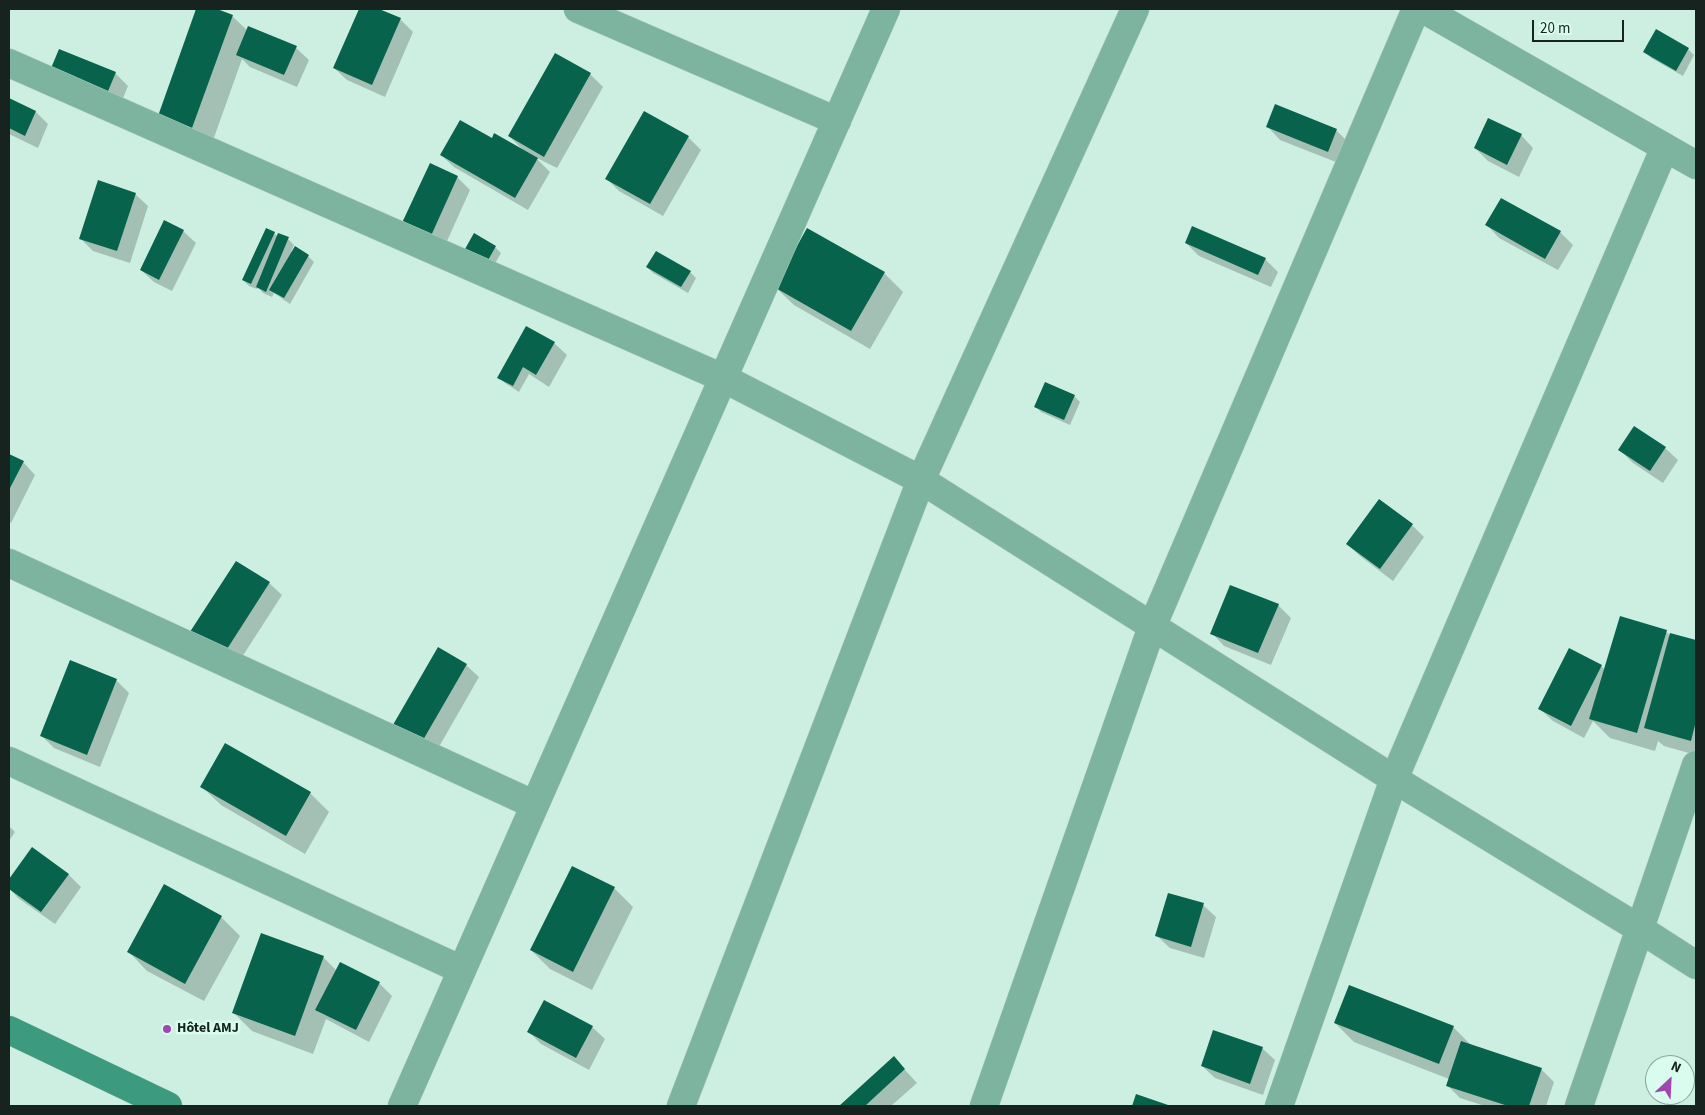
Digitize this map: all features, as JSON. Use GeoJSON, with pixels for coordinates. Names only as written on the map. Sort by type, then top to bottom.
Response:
{"type":"FeatureCollection","features":[{"type":"Feature","properties":{"kind":"main road"},"geometry":{"type":"LineString","coordinates":[[9,1030],[168,1106]]}},
{"type":"Feature","properties":{"kind":"street"},"geometry":{"type":"LineString","coordinates":[[578,9],[837,121]]}},
{"type":"Feature","properties":{"kind":"street"},"geometry":{"type":"LineString","coordinates":[[402,1106],[886,9]]}},
{"type":"Feature","properties":{"kind":"street"},"geometry":{"type":"LineString","coordinates":[[681,1106],[921,480],[1135,9]]}},
{"type":"Feature","properties":{"kind":"street"},"geometry":{"type":"LineString","coordinates":[[984,1106],[1152,627],[1416,9]]}},
{"type":"Feature","properties":{"kind":"street"},"geometry":{"type":"LineString","coordinates":[[1423,9],[1696,165]]}},
{"type":"Feature","properties":{"kind":"street"},"geometry":{"type":"LineString","coordinates":[[9,63],[724,378],[921,480],[1394,779],[1696,965]]}},
{"type":"Feature","properties":{"kind":"street"},"geometry":{"type":"LineString","coordinates":[[1279,1106],[1394,779],[1665,147]]}},
{"type":"Feature","properties":{"kind":"street"},"geometry":{"type":"LineString","coordinates":[[9,563],[535,805]]}},
{"type":"Feature","properties":{"kind":"street"},"geometry":{"type":"LineString","coordinates":[[9,760],[462,970]]}},
{"type":"Feature","properties":{"kind":"street"},"geometry":{"type":"LineString","coordinates":[[1579,1106],[1696,765]]}},
{"type":"Feature","properties":{"kind":"building"},"geometry":{"type":"Polygon","coordinates":[[[196,9],[217,9],[233,15],[192,128],[158,116],[196,9]]]}},
{"type":"Feature","properties":{"kind":"building"},"geometry":{"type":"Polygon","coordinates":[[[359,9],[379,9],[401,18],[372,85],[333,68],[359,9]]]}},
{"type":"Feature","properties":{"kind":"building"},"geometry":{"type":"Polygon","coordinates":[[[248,26],[297,46],[284,75],[236,55],[248,26]]]}},
{"type":"Feature","properties":{"kind":"building"},"geometry":{"type":"Polygon","coordinates":[[[1656,29],[1689,48],[1676,71],[1643,52],[1656,29]]]}},
{"type":"Feature","properties":{"kind":"building"},"geometry":{"type":"Polygon","coordinates":[[[59,49],[116,72],[106,96],[49,73],[59,49]]]}},
{"type":"Feature","properties":{"kind":"building"},"geometry":{"type":"Polygon","coordinates":[[[555,53],[591,73],[544,157],[508,136],[555,53]]]}},
{"type":"Feature","properties":{"kind":"building"},"geometry":{"type":"Polygon","coordinates":[[[9,98],[36,111],[25,136],[9,128],[9,98]]]}},
{"type":"Feature","properties":{"kind":"building"},"geometry":{"type":"Polygon","coordinates":[[[1275,104],[1337,129],[1328,152],[1266,127],[1275,104]]]}},
{"type":"Feature","properties":{"kind":"building"},"geometry":{"type":"Polygon","coordinates":[[[644,111],[689,136],[650,204],[605,179],[644,111]]]}},
{"type":"Feature","properties":{"kind":"building"},"geometry":{"type":"Polygon","coordinates":[[[1488,118],[1522,134],[1507,165],[1474,148],[1488,118]]]}},
{"type":"Feature","properties":{"kind":"building"},"geometry":{"type":"Polygon","coordinates":[[[460,120],[492,138],[494,133],[538,158],[515,198],[440,155],[460,120]]]}},
{"type":"Feature","properties":{"kind":"building"},"geometry":{"type":"Polygon","coordinates":[[[430,163],[458,176],[430,238],[401,225],[430,163]]]}},
{"type":"Feature","properties":{"kind":"building"},"geometry":{"type":"Polygon","coordinates":[[[98,180],[136,193],[117,251],[79,239],[98,180]]]}},
{"type":"Feature","properties":{"kind":"building"},"geometry":{"type":"Polygon","coordinates":[[[1501,198],[1561,231],[1545,259],[1485,225],[1501,198]]]}},
{"type":"Feature","properties":{"kind":"building"},"geometry":{"type":"Polygon","coordinates":[[[164,220],[184,230],[159,280],[140,270],[164,220]]]}},
{"type":"Feature","properties":{"kind":"building"},"geometry":{"type":"Polygon","coordinates":[[[1192,226],[1266,258],[1258,275],[1185,243],[1192,226]]]}},
{"type":"Feature","properties":{"kind":"building"},"geometry":{"type":"Polygon","coordinates":[[[266,228],[275,232],[251,284],[242,280],[266,228]]]}},
{"type":"Feature","properties":{"kind":"building"},"geometry":{"type":"Polygon","coordinates":[[[807,228],[885,272],[851,331],[774,287],[807,228]]]}},
{"type":"Feature","properties":{"kind":"building"},"geometry":{"type":"Polygon","coordinates":[[[278,233],[289,237],[266,292],[256,287],[278,233]]]}},
{"type":"Feature","properties":{"kind":"building"},"geometry":{"type":"Polygon","coordinates":[[[474,233],[496,246],[487,262],[465,249],[474,233]]]}},
{"type":"Feature","properties":{"kind":"building"},"geometry":{"type":"Polygon","coordinates":[[[295,246],[309,255],[284,298],[269,290],[295,246]]]}},
{"type":"Feature","properties":{"kind":"building"},"geometry":{"type":"Polygon","coordinates":[[[656,251],[691,271],[681,287],[646,267],[656,251]]]}},
{"type":"Feature","properties":{"kind":"building"},"geometry":{"type":"Polygon","coordinates":[[[526,326],[555,342],[536,375],[523,367],[513,386],[497,378],[526,326]]]}},
{"type":"Feature","properties":{"kind":"building"},"geometry":{"type":"Polygon","coordinates":[[[1045,382],[1075,395],[1064,420],[1034,407],[1045,382]]]}},
{"type":"Feature","properties":{"kind":"building"},"geometry":{"type":"Polygon","coordinates":[[[1634,426],[1666,447],[1650,471],[1618,450],[1634,426]]]}},
{"type":"Feature","properties":{"kind":"building"},"geometry":{"type":"Polygon","coordinates":[[[9,454],[24,461],[9,490],[9,454]]]}},
{"type":"Feature","properties":{"kind":"building"},"geometry":{"type":"Polygon","coordinates":[[[1379,499],[1413,524],[1380,569],[1346,544],[1379,499]]]}},
{"type":"Feature","properties":{"kind":"building"},"geometry":{"type":"Polygon","coordinates":[[[236,561],[270,582],[220,660],[186,638],[236,561]]]}},
{"type":"Feature","properties":{"kind":"building"},"geometry":{"type":"Polygon","coordinates":[[[1230,585],[1279,604],[1258,653],[1210,634],[1230,585]]]}},
{"type":"Feature","properties":{"kind":"building"},"geometry":{"type":"Polygon","coordinates":[[[1620,616],[1667,630],[1637,733],[1589,719],[1620,616]]]}},
{"type":"Feature","properties":{"kind":"building"},"geometry":{"type":"Polygon","coordinates":[[[1670,633],[1696,640],[1696,721],[1691,741],[1644,728],[1670,633]]]}},
{"type":"Feature","properties":{"kind":"building"},"geometry":{"type":"Polygon","coordinates":[[[438,647],[467,664],[419,747],[390,730],[438,647]]]}},
{"type":"Feature","properties":{"kind":"building"},"geometry":{"type":"Polygon","coordinates":[[[1569,648],[1602,665],[1571,726],[1538,709],[1569,648]]]}},
{"type":"Feature","properties":{"kind":"building"},"geometry":{"type":"Polygon","coordinates":[[[70,660],[117,679],[87,755],[40,736],[70,660]]]}},
{"type":"Feature","properties":{"kind":"building"},"geometry":{"type":"Polygon","coordinates":[[[225,743],[311,792],[286,836],[200,787],[225,743]]]}},
{"type":"Feature","properties":{"kind":"building"},"geometry":{"type":"Polygon","coordinates":[[[32,847],[69,874],[41,912],[9,889],[9,879],[32,847]]]}},
{"type":"Feature","properties":{"kind":"building"},"geometry":{"type":"Polygon","coordinates":[[[572,866],[615,887],[573,972],[530,950],[572,866]]]}},
{"type":"Feature","properties":{"kind":"building"},"geometry":{"type":"Polygon","coordinates":[[[164,884],[222,916],[185,984],[127,952],[164,884]]]}},
{"type":"Feature","properties":{"kind":"building"},"geometry":{"type":"Polygon","coordinates":[[[1168,893],[1204,903],[1191,947],[1155,936],[1168,893]]]}},
{"type":"Feature","properties":{"kind":"building"},"geometry":{"type":"Polygon","coordinates":[[[261,933],[324,956],[295,1036],[232,1013],[261,933]]]}},
{"type":"Feature","properties":{"kind":"building"},"geometry":{"type":"Polygon","coordinates":[[[340,962],[380,982],[356,1030],[315,1010],[340,962]]]}},
{"type":"Feature","properties":{"kind":"building"},"geometry":{"type":"Polygon","coordinates":[[[1349,985],[1454,1026],[1439,1064],[1334,1023],[1349,985]]]}},
{"type":"Feature","properties":{"kind":"building"},"geometry":{"type":"Polygon","coordinates":[[[544,1000],[593,1026],[576,1058],[527,1032],[544,1000]]]}},
{"type":"Feature","properties":{"kind":"building"},"geometry":{"type":"Polygon","coordinates":[[[1213,1030],[1263,1047],[1250,1084],[1201,1066],[1213,1030]]]}},
{"type":"Feature","properties":{"kind":"building"},"geometry":{"type":"Polygon","coordinates":[[[1461,1041],[1542,1068],[1529,1106],[1508,1106],[1446,1086],[1461,1041]]]}},
{"type":"Feature","properties":{"kind":"building"},"geometry":{"type":"Polygon","coordinates":[[[894,1056],[905,1069],[865,1106],[839,1106],[894,1056]]]}},
{"type":"Feature","properties":{"kind":"building"},"geometry":{"type":"Polygon","coordinates":[[[1136,1094],[1171,1106],[1132,1106],[1136,1094]]]}},
{"type":"Feature","properties":{"kind":"place","name":"Hôtel AMJ"},"geometry":{"type":"Point","coordinates":[167,1029]}}]}
